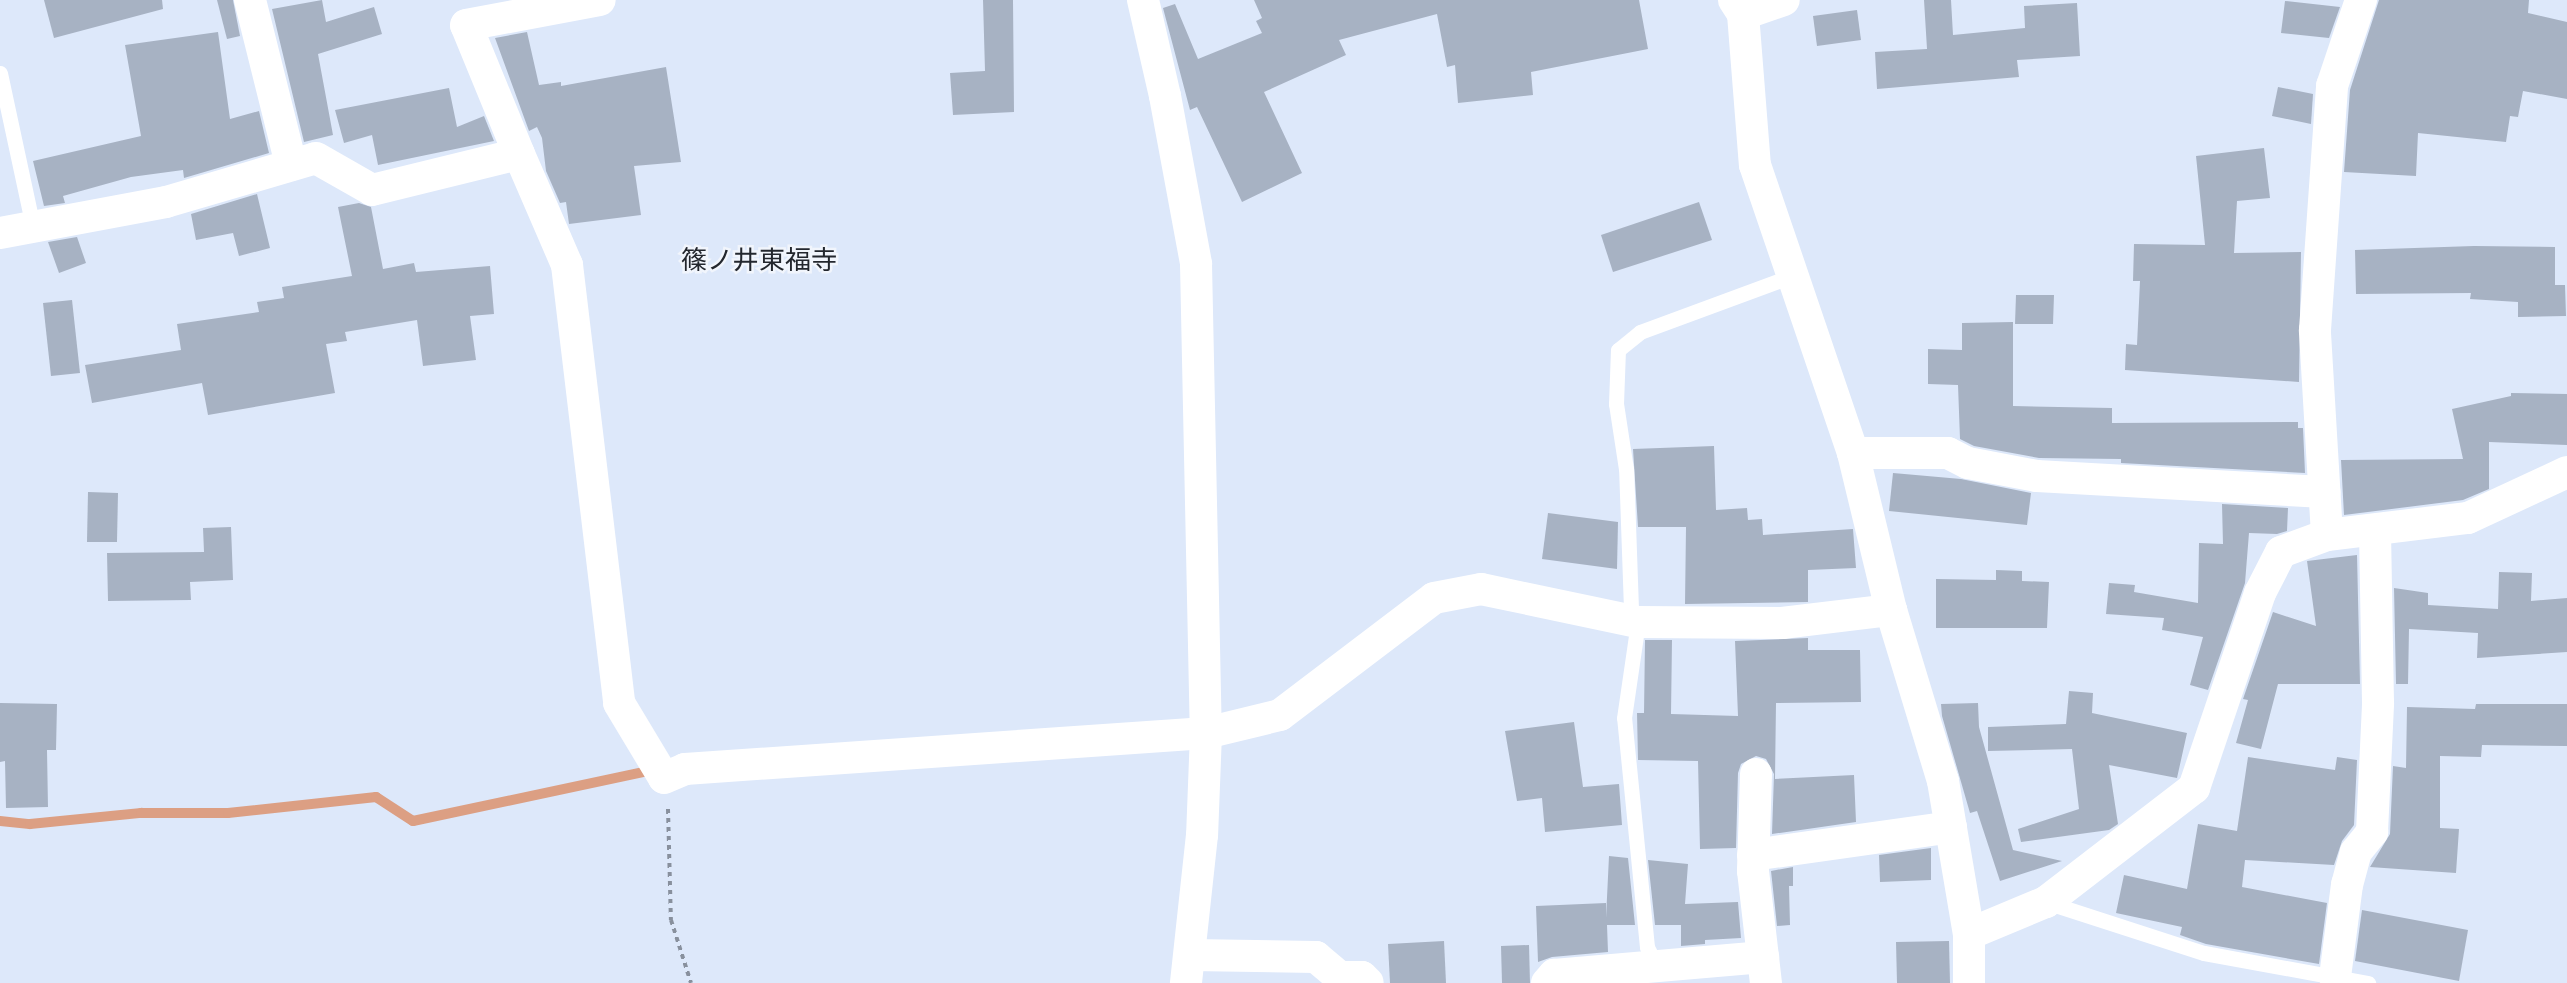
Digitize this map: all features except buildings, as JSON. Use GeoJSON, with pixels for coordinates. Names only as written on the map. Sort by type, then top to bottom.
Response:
{"type":"FeatureCollection","features":[{"type":"Feature","properties":{"kind":"street"},"geometry":{"type":"LineString","coordinates":[[250,0],[291,165]]}},
{"type":"Feature","properties":{"kind":"street"},"geometry":{"type":"LineString","coordinates":[[600,0],[466,25],[567,265],[619,703],[664,778],[685,769],[1206,732],[1280,715],[1434,598],[1481,589],[1638,622],[1782,623],[1891,610]]}},
{"type":"Feature","properties":{"kind":"street"},"geometry":{"type":"LineString","coordinates":[[1143,0],[1166,96],[1196,264],[1206,732],[1188,969],[1316,957],[1340,977],[1362,977],[1368,983]]}},
{"type":"Feature","properties":{"kind":"street"},"geometry":{"type":"LineString","coordinates":[[1784,0],[1738,7],[1755,165],[1853,453],[1891,610],[1922,703],[1951,827],[1969,933],[1969,983]]}},
{"type":"Feature","properties":{"kind":"street"},"geometry":{"type":"LineString","coordinates":[[2327,535],[2315,330],[2332,98],[2361,0]]}},
{"type":"Feature","properties":{"kind":"street"},"geometry":{"type":"LineString","coordinates":[[0,233],[166,202],[316,158],[372,190],[519,154]]}},
{"type":"Feature","properties":{"kind":"street"},"geometry":{"type":"LineString","coordinates":[[1853,453],[1948,453],[1968,463],[2037,476],[2325,492]]}},
{"type":"Feature","properties":{"kind":"street"},"geometry":{"type":"LineString","coordinates":[[1969,933],[2046,902],[2194,788],[2260,592],[2281,552],[2327,535],[2374,532],[2468,518],[2567,472]]}},
{"type":"Feature","properties":{"kind":"street"},"geometry":{"type":"LineString","coordinates":[[2335,977],[2347,885],[2356,852],[2372,831],[2378,702],[2374,532]]}},
{"type":"Feature","properties":{"kind":"street"},"geometry":{"type":"LineString","coordinates":[[1547,983],[1554,975],[1657,966],[1765,970],[1753,855],[1756,774]]}},
{"type":"Feature","properties":{"kind":"street"},"geometry":{"type":"LineString","coordinates":[[1753,855],[1951,827]]}},
{"type":"Feature","properties":{"kind":"lane"},"geometry":{"type":"LineString","coordinates":[[0,73],[33,227]]}},
{"type":"Feature","properties":{"kind":"lane"},"geometry":{"type":"LineString","coordinates":[[1657,966],[1647,947],[1624,718],[1638,622],[1631,609],[1626,469],[1616,404],[1618,350],[1640,332],[1791,276]]}},
{"type":"Feature","properties":{"kind":"lane"},"geometry":{"type":"LineString","coordinates":[[2046,902],[2204,953],[2368,983]]}},
{"type":"Feature","properties":{"kind":"path"},"geometry":{"type":"LineString","coordinates":[[664,778],[671,920],[691,983]]}},
{"type":"Feature","properties":{"kind":"waterway"},"geometry":{"type":"LineString","coordinates":[[0,821],[30,824],[141,813],[228,813],[376,797],[413,821],[649,771]]}},
{"type":"Feature","properties":{"kind":"district","name":"篠ノ井東福寺"},"geometry":{"type":"Point","coordinates":[759,260]}}]}
